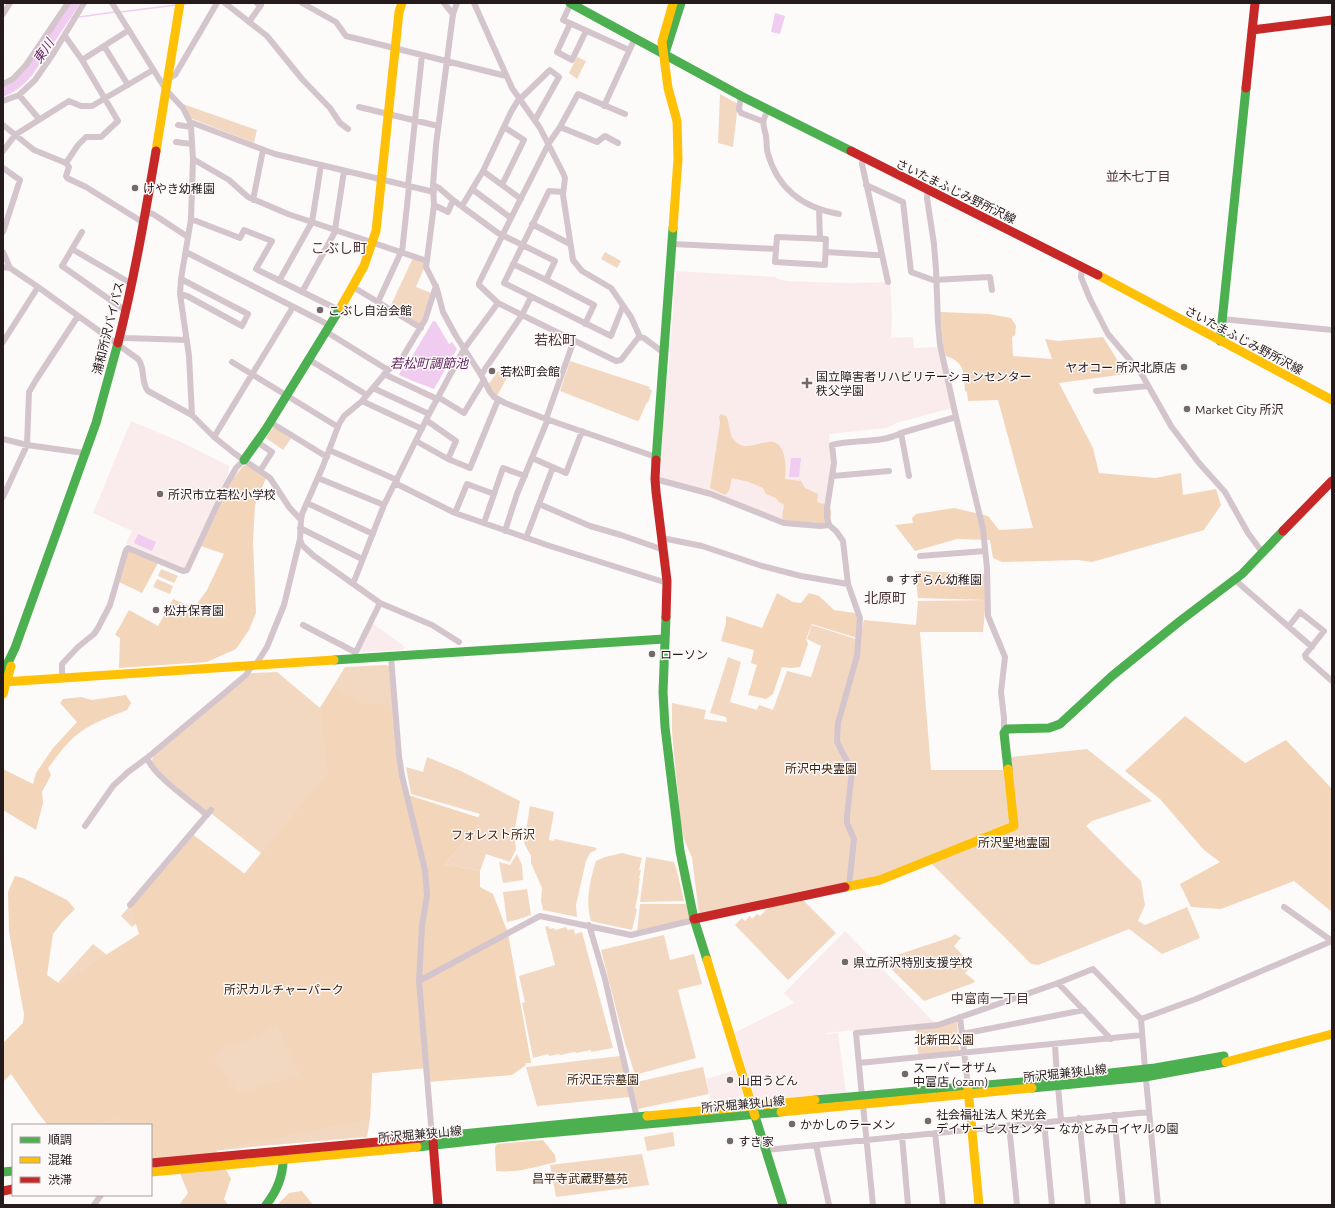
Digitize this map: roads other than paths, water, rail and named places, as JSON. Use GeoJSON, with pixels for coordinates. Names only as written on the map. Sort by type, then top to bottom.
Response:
{"type":"FeatureCollection","features":[{"type":"Feature","properties":{"kind":"main road"},"geometry":{"type":"LineString","coordinates":[[244,460],[270,422],[366,264],[376,231],[399,12],[402,3]]}},
{"type":"Feature","properties":{"kind":"main road","name":"さいたまふじみ野所沢線"},"geometry":{"type":"LineString","coordinates":[[571,3],[768,110],[1082,267],[1332,400]]}},
{"type":"Feature","properties":{"kind":"main road"},"geometry":{"type":"LineString","coordinates":[[673,3],[662,42],[668,88],[675,110],[678,133],[678,159],[655,479],[667,583],[663,692],[665,727],[677,834],[694,919],[718,1000],[784,1205]]}},
{"type":"Feature","properties":{"kind":"main road"},"geometry":{"type":"LineString","coordinates":[[664,53],[670,43],[681,3]]}},
{"type":"Feature","properties":{"kind":"main road"},"geometry":{"type":"LineString","coordinates":[[1220,341],[1255,3]]}},
{"type":"Feature","properties":{"kind":"main road","name":"浦和所沢バイパス"},"geometry":{"type":"LineString","coordinates":[[3,694],[15,648],[96,423],[126,311],[146,212],[179,6]]}},
{"type":"Feature","properties":{"kind":"main road"},"geometry":{"type":"LineString","coordinates":[[1252,30],[1332,20]]}},
{"type":"Feature","properties":{"kind":"main road"},"geometry":{"type":"LineString","coordinates":[[694,919],[886,878],[1014,826],[1004,733],[1007,729],[1049,728],[1060,724],[1112,676],[1180,621],[1235,580],[1332,481]]}},
{"type":"Feature","properties":{"kind":"main road"},"geometry":{"type":"LineString","coordinates":[[5,682],[253,666],[354,656],[391,657],[664,639]]}},
{"type":"Feature","properties":{"kind":"main road","name":"浦和所沢バイパス"},"geometry":{"type":"LineString","coordinates":[[3,673],[15,648]]}},
{"type":"Feature","properties":{"kind":"main road","name":"所沢堀兼狭山線"},"geometry":{"type":"LineString","coordinates":[[1145,1073],[1224,1056],[1332,1028]]}},
{"type":"Feature","properties":{"kind":"main road","name":"所沢堀兼狭山線"},"geometry":{"type":"LineString","coordinates":[[433,1141],[536,1134],[1145,1073],[1225,1062],[1332,1034]]}},
{"type":"Feature","properties":{"kind":"main road"},"geometry":{"type":"LineString","coordinates":[[968,1090],[979,1205]]}},
{"type":"Feature","properties":{"kind":"main road","name":"所沢堀兼狭山線"},"geometry":{"type":"LineString","coordinates":[[152,1163],[283,1155],[433,1141],[637,1118],[754,1111]]}},
{"type":"Feature","properties":{"kind":"main road"},"geometry":{"type":"LineString","coordinates":[[433,1141],[438,1205]]}},
{"type":"Feature","properties":{"kind":"main road"},"geometry":{"type":"LineString","coordinates":[[266,1205],[274,1196],[282,1179],[283,1155]]}},
{"type":"Feature","properties":{"kind":"main road","name":"所沢堀兼狭山線"},"geometry":{"type":"LineString","coordinates":[[152,1172],[283,1155]]}},
{"type":"Feature","properties":{"kind":"street"},"geometry":{"type":"LineString","coordinates":[[3,14],[10,3]]}},
{"type":"Feature","properties":{"kind":"street"},"geometry":{"type":"LineString","coordinates":[[3,84],[13,79],[26,65],[68,3]]}},
{"type":"Feature","properties":{"kind":"street"},"geometry":{"type":"LineString","coordinates":[[3,101],[19,95],[35,80],[65,36],[84,3]]}},
{"type":"Feature","properties":{"kind":"street"},"geometry":{"type":"LineString","coordinates":[[168,79],[175,74],[217,3]]}},
{"type":"Feature","properties":{"kind":"street"},"geometry":{"type":"LineString","coordinates":[[225,3],[267,36],[290,66],[330,108],[340,123],[348,129]]}},
{"type":"Feature","properties":{"kind":"street"},"geometry":{"type":"LineString","coordinates":[[249,22],[261,5],[257,3]]}},
{"type":"Feature","properties":{"kind":"street"},"geometry":{"type":"LineString","coordinates":[[302,3],[336,22],[346,36],[506,76]]}},
{"type":"Feature","properties":{"kind":"street"},"geometry":{"type":"LineString","coordinates":[[444,3],[453,14]]}},
{"type":"Feature","properties":{"kind":"street"},"geometry":{"type":"LineString","coordinates":[[457,3],[453,14],[438,126],[433,185],[434,205],[426,267],[436,286],[443,312],[490,392],[498,400],[656,458]]}},
{"type":"Feature","properties":{"kind":"street"},"geometry":{"type":"LineString","coordinates":[[474,3],[512,88],[535,120],[549,143],[565,178],[563,192],[573,260],[582,272],[611,288],[631,317],[640,337],[644,338],[664,353]]}},
{"type":"Feature","properties":{"kind":"street"},"geometry":{"type":"LineString","coordinates":[[571,3],[563,20],[629,50]]}},
{"type":"Feature","properties":{"kind":"street"},"geometry":{"type":"LineString","coordinates":[[114,6],[166,90],[183,108],[191,124],[193,159],[191,219],[180,294],[187,340],[192,415]]}},
{"type":"Feature","properties":{"kind":"street"},"geometry":{"type":"LineString","coordinates":[[570,24],[557,52],[572,60],[586,31]]}},
{"type":"Feature","properties":{"kind":"street"},"geometry":{"type":"LineString","coordinates":[[82,60],[129,30]]}},
{"type":"Feature","properties":{"kind":"street"},"geometry":{"type":"LineString","coordinates":[[65,36],[82,60],[118,121],[101,137],[86,137],[78,144],[66,163]]}},
{"type":"Feature","properties":{"kind":"street"},"geometry":{"type":"LineString","coordinates":[[604,106],[635,38]]}},
{"type":"Feature","properties":{"kind":"street"},"geometry":{"type":"LineString","coordinates":[[104,46],[128,85]]}},
{"type":"Feature","properties":{"kind":"street"},"geometry":{"type":"LineString","coordinates":[[378,302],[402,252],[422,55]]}},
{"type":"Feature","properties":{"kind":"street"},"geometry":{"type":"LineString","coordinates":[[3,151],[15,134],[69,102],[81,106],[92,106],[153,70]]}},
{"type":"Feature","properties":{"kind":"street"},"geometry":{"type":"LineString","coordinates":[[462,206],[483,171],[511,112],[520,99],[550,70],[559,77],[535,120]]}},
{"type":"Feature","properties":{"kind":"street"},"geometry":{"type":"LineString","coordinates":[[625,114],[578,94],[560,127],[549,143],[502,235],[479,285],[498,303],[619,362],[640,337]]}},
{"type":"Feature","properties":{"kind":"street"},"geometry":{"type":"LineString","coordinates":[[19,95],[39,119]]}},
{"type":"Feature","properties":{"kind":"street"},"geometry":{"type":"LineString","coordinates":[[742,96],[739,109],[741,113],[762,121]]}},
{"type":"Feature","properties":{"kind":"street"},"geometry":{"type":"LineString","coordinates":[[360,107],[438,126]]}},
{"type":"Feature","properties":{"kind":"street"},"geometry":{"type":"LineString","coordinates":[[768,110],[762,121],[766,136],[768,155],[777,175],[793,195],[813,208],[839,214]]}},
{"type":"Feature","properties":{"kind":"street"},"geometry":{"type":"LineString","coordinates":[[178,125],[191,124],[278,155],[434,192]]}},
{"type":"Feature","properties":{"kind":"street"},"geometry":{"type":"LineString","coordinates":[[3,125],[34,150],[66,163],[69,167],[66,176],[67,178],[86,187],[144,223]]}},
{"type":"Feature","properties":{"kind":"street"},"geometry":{"type":"LineString","coordinates":[[502,185],[524,140],[504,127]]}},
{"type":"Feature","properties":{"kind":"street"},"geometry":{"type":"LineString","coordinates":[[560,127],[597,142],[604,136],[618,143]]}},
{"type":"Feature","properties":{"kind":"street"},"geometry":{"type":"LineString","coordinates":[[176,142],[192,144]]}},
{"type":"Feature","properties":{"kind":"street"},"geometry":{"type":"LineString","coordinates":[[253,200],[263,150]]}},
{"type":"Feature","properties":{"kind":"street"},"geometry":{"type":"LineString","coordinates":[[863,158],[862,164],[866,185],[888,282]]}},
{"type":"Feature","properties":{"kind":"street"},"geometry":{"type":"LineString","coordinates":[[193,159],[228,180],[253,200],[312,222],[427,261]]}},
{"type":"Feature","properties":{"kind":"street"},"geometry":{"type":"LineString","coordinates":[[280,281],[312,222],[321,165]]}},
{"type":"Feature","properties":{"kind":"street"},"geometry":{"type":"LineString","coordinates":[[3,168],[20,180],[20,182],[3,232]]}},
{"type":"Feature","properties":{"kind":"street"},"geometry":{"type":"LineString","coordinates":[[302,292],[335,230],[344,171]]}},
{"type":"Feature","properties":{"kind":"street"},"geometry":{"type":"LineString","coordinates":[[483,171],[521,199]]}},
{"type":"Feature","properties":{"kind":"street"},"geometry":{"type":"LineString","coordinates":[[433,185],[439,188],[482,222],[502,235],[555,261],[546,280]]}},
{"type":"Feature","properties":{"kind":"street"},"geometry":{"type":"LineString","coordinates":[[866,185],[903,202],[911,272],[936,280],[990,277],[992,290]]}},
{"type":"Feature","properties":{"kind":"street"},"geometry":{"type":"LineString","coordinates":[[472,189],[511,218]]}},
{"type":"Feature","properties":{"kind":"street"},"geometry":{"type":"LineString","coordinates":[[928,190],[927,198],[934,244],[940,345],[983,529],[987,568],[988,616],[1005,657],[1000,692],[1004,718],[1004,733]]}},
{"type":"Feature","properties":{"kind":"street"},"geometry":{"type":"LineString","coordinates":[[563,192],[549,191],[504,283],[611,336],[623,306]]}},
{"type":"Feature","properties":{"kind":"street"},"geometry":{"type":"LineString","coordinates":[[434,205],[448,212],[453,200]]}},
{"type":"Feature","properties":{"kind":"street"},"geometry":{"type":"LineString","coordinates":[[819,209],[820,239]]}},
{"type":"Feature","properties":{"kind":"street"},"geometry":{"type":"LineString","coordinates":[[146,212],[153,214],[188,237]]}},
{"type":"Feature","properties":{"kind":"street"},"geometry":{"type":"LineString","coordinates":[[191,219],[240,238],[244,230],[272,242],[256,269],[339,310]]}},
{"type":"Feature","properties":{"kind":"street"},"geometry":{"type":"LineString","coordinates":[[532,224],[570,244]]}},
{"type":"Feature","properties":{"kind":"street"},"geometry":{"type":"LineString","coordinates":[[82,232],[62,266],[126,311]]}},
{"type":"Feature","properties":{"kind":"street"},"geometry":{"type":"LineString","coordinates":[[777,236],[826,239],[825,265],[775,262],[776,249],[777,236]]}},
{"type":"Feature","properties":{"kind":"street"},"geometry":{"type":"LineString","coordinates":[[673,244],[776,249]]}},
{"type":"Feature","properties":{"kind":"street"},"geometry":{"type":"LineString","coordinates":[[72,249],[132,284]]}},
{"type":"Feature","properties":{"kind":"street"},"geometry":{"type":"LineString","coordinates":[[3,252],[10,268]]}},
{"type":"Feature","properties":{"kind":"street"},"geometry":{"type":"LineString","coordinates":[[186,252],[293,307],[327,328],[386,372],[464,413],[483,378],[522,315],[531,297]]}},
{"type":"Feature","properties":{"kind":"street"},"geometry":{"type":"LineString","coordinates":[[826,252],[875,256],[881,254]]}},
{"type":"Feature","properties":{"kind":"street"},"geometry":{"type":"LineString","coordinates":[[513,264],[594,305],[585,324]]}},
{"type":"Feature","properties":{"kind":"street"},"geometry":{"type":"LineString","coordinates":[[3,267],[10,268],[78,316],[118,340],[140,361],[144,385],[148,391],[192,415],[214,436],[270,478],[289,507],[301,520]]}},
{"type":"Feature","properties":{"kind":"street"},"geometry":{"type":"LineString","coordinates":[[1082,267],[1081,277],[1090,299],[1108,334],[1141,374],[1171,426],[1199,463],[1225,492],[1248,533],[1262,552]]}},
{"type":"Feature","properties":{"kind":"street"},"geometry":{"type":"LineString","coordinates":[[180,294],[187,296],[242,326],[248,314],[181,279]]}},
{"type":"Feature","properties":{"kind":"street"},"geometry":{"type":"LineString","coordinates":[[85,826],[113,786],[246,675],[267,647],[284,605],[300,539],[301,520],[338,427],[344,416],[362,401],[386,372],[397,364],[402,358],[421,328],[430,307],[436,286]]}},
{"type":"Feature","properties":{"kind":"street"},"geometry":{"type":"LineString","coordinates":[[3,342],[38,287]]}},
{"type":"Feature","properties":{"kind":"street"},"geometry":{"type":"LineString","coordinates":[[353,287],[421,328]]}},
{"type":"Feature","properties":{"kind":"street"},"geometry":{"type":"LineString","coordinates":[[353,584],[384,505],[427,417],[464,349],[498,303]]}},
{"type":"Feature","properties":{"kind":"street"},"geometry":{"type":"LineString","coordinates":[[214,436],[293,307]]}},
{"type":"Feature","properties":{"kind":"street"},"geometry":{"type":"LineString","coordinates":[[3,497],[27,445],[29,392],[78,316]]}},
{"type":"Feature","properties":{"kind":"street"},"geometry":{"type":"LineString","coordinates":[[1222,320],[1332,330]]}},
{"type":"Feature","properties":{"kind":"street"},"geometry":{"type":"LineString","coordinates":[[118,340],[125,338],[187,340]]}},
{"type":"Feature","properties":{"kind":"street"},"geometry":{"type":"LineString","coordinates":[[505,530],[547,419],[574,340]]}},
{"type":"Feature","properties":{"kind":"street"},"geometry":{"type":"LineString","coordinates":[[308,359],[367,395]]}},
{"type":"Feature","properties":{"kind":"street"},"geometry":{"type":"LineString","coordinates":[[232,362],[338,427]]}},
{"type":"Feature","properties":{"kind":"street"},"geometry":{"type":"LineString","coordinates":[[1096,391],[1148,386]]}},
{"type":"Feature","properties":{"kind":"street"},"geometry":{"type":"LineString","coordinates":[[373,388],[427,417],[456,441],[448,459]]}},
{"type":"Feature","properties":{"kind":"street"},"geometry":{"type":"LineString","coordinates":[[416,441],[448,459],[470,468],[498,400]]}},
{"type":"Feature","properties":{"kind":"street"},"geometry":{"type":"LineString","coordinates":[[362,401],[422,429]]}},
{"type":"Feature","properties":{"kind":"street"},"geometry":{"type":"LineString","coordinates":[[849,886],[854,839],[847,823],[846,816],[852,771],[837,742],[838,723],[857,656],[860,618],[848,584],[843,541],[836,531],[829,525],[827,508],[833,476],[833,444],[882,440],[900,433],[956,417]]}},
{"type":"Feature","properties":{"kind":"street"},"geometry":{"type":"LineString","coordinates":[[270,422],[327,457]]}},
{"type":"Feature","properties":{"kind":"street"},"geometry":{"type":"LineString","coordinates":[[532,458],[566,473],[582,431]]}},
{"type":"Feature","properties":{"kind":"street"},"geometry":{"type":"LineString","coordinates":[[900,433],[909,476]]}},
{"type":"Feature","properties":{"kind":"street"},"geometry":{"type":"LineString","coordinates":[[3,439],[27,445],[84,453]]}},
{"type":"Feature","properties":{"kind":"street"},"geometry":{"type":"LineString","coordinates":[[257,442],[272,452],[260,471]]}},
{"type":"Feature","properties":{"kind":"street"},"geometry":{"type":"LineString","coordinates":[[329,450],[396,481],[455,513],[526,538],[667,583]]}},
{"type":"Feature","properties":{"kind":"street"},"geometry":{"type":"LineString","coordinates":[[62,679],[62,664],[78,647],[94,634],[110,605],[126,550],[128,548],[183,571],[187,570],[227,484],[236,468],[244,460]]}},
{"type":"Feature","properties":{"kind":"street"},"geometry":{"type":"LineString","coordinates":[[526,538],[553,467]]}},
{"type":"Feature","properties":{"kind":"street"},"geometry":{"type":"LineString","coordinates":[[484,522],[503,468],[525,476]]}},
{"type":"Feature","properties":{"kind":"street"},"geometry":{"type":"LineString","coordinates":[[833,476],[889,471]]}},
{"type":"Feature","properties":{"kind":"street"},"geometry":{"type":"LineString","coordinates":[[318,478],[384,505]]}},
{"type":"Feature","properties":{"kind":"street"},"geometry":{"type":"LineString","coordinates":[[655,479],[711,494],[784,523],[820,526],[829,525]]}},
{"type":"Feature","properties":{"kind":"street"},"geometry":{"type":"LineString","coordinates":[[455,513],[467,484],[494,494]]}},
{"type":"Feature","properties":{"kind":"street"},"geometry":{"type":"LineString","coordinates":[[307,503],[373,534]]}},
{"type":"Feature","properties":{"kind":"street"},"geometry":{"type":"LineString","coordinates":[[539,504],[590,526],[664,550]]}},
{"type":"Feature","properties":{"kind":"street"},"geometry":{"type":"LineString","coordinates":[[300,528],[362,559]]}},
{"type":"Feature","properties":{"kind":"street"},"geometry":{"type":"LineString","coordinates":[[662,538],[702,546],[762,566],[801,576],[848,584]]}},
{"type":"Feature","properties":{"kind":"street"},"geometry":{"type":"LineString","coordinates":[[300,539],[302,545],[314,556],[380,603],[432,625],[459,642]]}},
{"type":"Feature","properties":{"kind":"street"},"geometry":{"type":"LineString","coordinates":[[920,556],[985,550]]}},
{"type":"Feature","properties":{"kind":"street"},"geometry":{"type":"LineString","coordinates":[[1235,580],[1312,647]]}},
{"type":"Feature","properties":{"kind":"street"},"geometry":{"type":"LineString","coordinates":[[303,625],[354,656],[380,603]]}},
{"type":"Feature","properties":{"kind":"street"},"geometry":{"type":"LineString","coordinates":[[1288,626],[1300,612],[1324,631],[1305,655],[1306,658],[1332,681]]}},
{"type":"Feature","properties":{"kind":"street"},"geometry":{"type":"LineString","coordinates":[[391,657],[402,776],[425,870],[426,894],[422,926],[419,981],[433,1141]]}},
{"type":"Feature","properties":{"kind":"street"},"geometry":{"type":"LineString","coordinates":[[130,905],[209,813],[163,778],[147,758]]}},
{"type":"Feature","properties":{"kind":"street"},"geometry":{"type":"LineString","coordinates":[[1284,907],[1332,941]]}},
{"type":"Feature","properties":{"kind":"street"},"geometry":{"type":"LineString","coordinates":[[419,981],[540,916],[589,925],[632,936],[694,919]]}},
{"type":"Feature","properties":{"kind":"street"},"geometry":{"type":"LineString","coordinates":[[589,925],[606,986],[637,1118]]}},
{"type":"Feature","properties":{"kind":"street"},"geometry":{"type":"LineString","coordinates":[[1141,1019],[1196,999],[1332,941]]}},
{"type":"Feature","properties":{"kind":"street"},"geometry":{"type":"LineString","coordinates":[[873,1205],[856,1032],[938,1025],[1058,983],[1093,969],[1141,1019],[1158,1205]]}},
{"type":"Feature","properties":{"kind":"street"},"geometry":{"type":"LineString","coordinates":[[1058,983],[1111,1039]]}},
{"type":"Feature","properties":{"kind":"street"},"geometry":{"type":"LineString","coordinates":[[962,1034],[1084,1010]]}},
{"type":"Feature","properties":{"kind":"street"},"geometry":{"type":"LineString","coordinates":[[960,1017],[968,1090]]}},
{"type":"Feature","properties":{"kind":"street"},"geometry":{"type":"LineString","coordinates":[[859,1064],[1142,1035]]}},
{"type":"Feature","properties":{"kind":"street"},"geometry":{"type":"LineString","coordinates":[[1055,1044],[1061,1120]]}},
{"type":"Feature","properties":{"kind":"street"},"geometry":{"type":"LineString","coordinates":[[766,1150],[1149,1112]]}},
{"type":"Feature","properties":{"kind":"street"},"geometry":{"type":"LineString","coordinates":[[1114,1115],[1123,1205]]}},
{"type":"Feature","properties":{"kind":"street"},"geometry":{"type":"LineString","coordinates":[[1079,1118],[1088,1205]]}},
{"type":"Feature","properties":{"kind":"street"},"geometry":{"type":"LineString","coordinates":[[1044,1122],[1052,1205]]}},
{"type":"Feature","properties":{"kind":"street"},"geometry":{"type":"LineString","coordinates":[[1009,1125],[1017,1205]]}},
{"type":"Feature","properties":{"kind":"street"},"geometry":{"type":"LineString","coordinates":[[935,1133],[943,1205]]}},
{"type":"Feature","properties":{"kind":"street"},"geometry":{"type":"LineString","coordinates":[[902,1136],[908,1205]]}},
{"type":"Feature","properties":{"kind":"street"},"geometry":{"type":"LineString","coordinates":[[816,1145],[829,1205]]}},
{"type":"Feature","properties":{"kind":"street"},"geometry":{"type":"LineString","coordinates":[[94,1205],[100,1196]]}},
{"type":"Feature","properties":{"kind":"water"},"geometry":{"type":"Polygon","coordinates":[[[775,13],[785,16],[780,34],[771,32],[775,13]]]}},
{"type":"Feature","properties":{"kind":"water","name":"若松町調節池"},"geometry":{"type":"Polygon","coordinates":[[[433,321],[436,322],[449,344],[452,342],[457,349],[434,389],[399,375],[407,365],[433,321]]]}},
{"type":"Feature","properties":{"kind":"water"},"geometry":{"type":"Polygon","coordinates":[[[791,458],[801,458],[799,477],[789,477],[791,458]]]}},
{"type":"Feature","properties":{"kind":"water"},"geometry":{"type":"Polygon","coordinates":[[[138,534],[156,542],[152,551],[134,543],[138,534]]]}},
{"type":"Feature","properties":{"kind":"waterway","name":"東川"},"geometry":{"type":"LineString","coordinates":[[3,92],[11,89],[29,72],[75,3]]}},
{"type":"Feature","properties":{"kind":"waterway"},"geometry":{"type":"LineString","coordinates":[[184,4],[196,3]]}},
{"type":"Feature","properties":{"kind":"waterway"},"geometry":{"type":"LineString","coordinates":[[120,12],[176,5]]}},
{"type":"Feature","properties":{"kind":"waterway"},"geometry":{"type":"LineString","coordinates":[[79,17],[115,12]]}},
{"type":"Feature","properties":{"kind":"waterway","name":"東川"},"geometry":{"type":"LineString","coordinates":[[65,18],[73,17]]}},
{"type":"Feature","properties":{"kind":"place","name":"けやき幼稚園"},"geometry":{"type":"Point","coordinates":[135,188]}},
{"type":"Feature","properties":{"kind":"place","name":"こぶし自治会館"},"geometry":{"type":"Point","coordinates":[320,310]}},
{"type":"Feature","properties":{"kind":"place","name":"ヤオコー 所沢北原店"},"geometry":{"type":"Point","coordinates":[1184,367]}},
{"type":"Feature","properties":{"kind":"place","name":"若松町会館"},"geometry":{"type":"Point","coordinates":[492,371]}},
{"type":"Feature","properties":{"kind":"place","name":"国立障害者リハビリテーションセンター 秩父学園"},"geometry":{"type":"Point","coordinates":[807,383]}},
{"type":"Feature","properties":{"kind":"place","name":"Market City 所沢"},"geometry":{"type":"Point","coordinates":[1187,409]}},
{"type":"Feature","properties":{"kind":"place","name":"所沢市立若松小学校"},"geometry":{"type":"Point","coordinates":[160,494]}},
{"type":"Feature","properties":{"kind":"place","name":"すずらん幼稚園"},"geometry":{"type":"Point","coordinates":[890,579]}},
{"type":"Feature","properties":{"kind":"place","name":"松井保育園"},"geometry":{"type":"Point","coordinates":[156,610]}},
{"type":"Feature","properties":{"kind":"place","name":"ローソン"},"geometry":{"type":"Point","coordinates":[652,654]}},
{"type":"Feature","properties":{"kind":"place","name":"県立所沢特別支援学校"},"geometry":{"type":"Point","coordinates":[845,962]}},
{"type":"Feature","properties":{"kind":"place","name":"スーパーオザム 中富店 (ozam)"},"geometry":{"type":"Point","coordinates":[905,1074]}},
{"type":"Feature","properties":{"kind":"place","name":"山田うどん"},"geometry":{"type":"Point","coordinates":[730,1080]}},
{"type":"Feature","properties":{"kind":"place","name":"社会福祉法人 栄光会 デイサービスセンター なかとみロイヤルの園"},"geometry":{"type":"Point","coordinates":[928,1121]}},
{"type":"Feature","properties":{"kind":"place","name":"かかしのラーメン"},"geometry":{"type":"Point","coordinates":[792,1124]}},
{"type":"Feature","properties":{"kind":"place","name":"すき家"},"geometry":{"type":"Point","coordinates":[730,1141]}},
{"type":"Feature","properties":{"kind":"district","name":"並木七丁目"},"geometry":{"type":"Point","coordinates":[1138,176]}},
{"type":"Feature","properties":{"kind":"district","name":"こぶし町"},"geometry":{"type":"Point","coordinates":[339,248]}},
{"type":"Feature","properties":{"kind":"district","name":"若松町"},"geometry":{"type":"Point","coordinates":[555,340]}},
{"type":"Feature","properties":{"kind":"district","name":"北原町"},"geometry":{"type":"Point","coordinates":[885,598]}},
{"type":"Feature","properties":{"kind":"district","name":"中富南一丁目"},"geometry":{"type":"Point","coordinates":[990,998]}},
{"type":"Feature","properties":{"kind":"park label","name":"所沢中央霊園"},"geometry":{"type":"Point","coordinates":[821,768]}},
{"type":"Feature","properties":{"kind":"park label","name":"フォレスト所沢"},"geometry":{"type":"Point","coordinates":[493,834]}},
{"type":"Feature","properties":{"kind":"park label","name":"所沢聖地霊園"},"geometry":{"type":"Point","coordinates":[1014,842]}},
{"type":"Feature","properties":{"kind":"park label","name":"所沢カルチャーパーク"},"geometry":{"type":"Point","coordinates":[284,989]}},
{"type":"Feature","properties":{"kind":"park label","name":"北新田公園"},"geometry":{"type":"Point","coordinates":[944,1039]}},
{"type":"Feature","properties":{"kind":"park label","name":"所沢正宗墓園"},"geometry":{"type":"Point","coordinates":[603,1079]}},
{"type":"Feature","properties":{"kind":"park label","name":"昌平寺武蔵野墓苑"},"geometry":{"type":"Point","coordinates":[580,1178]}}]}
